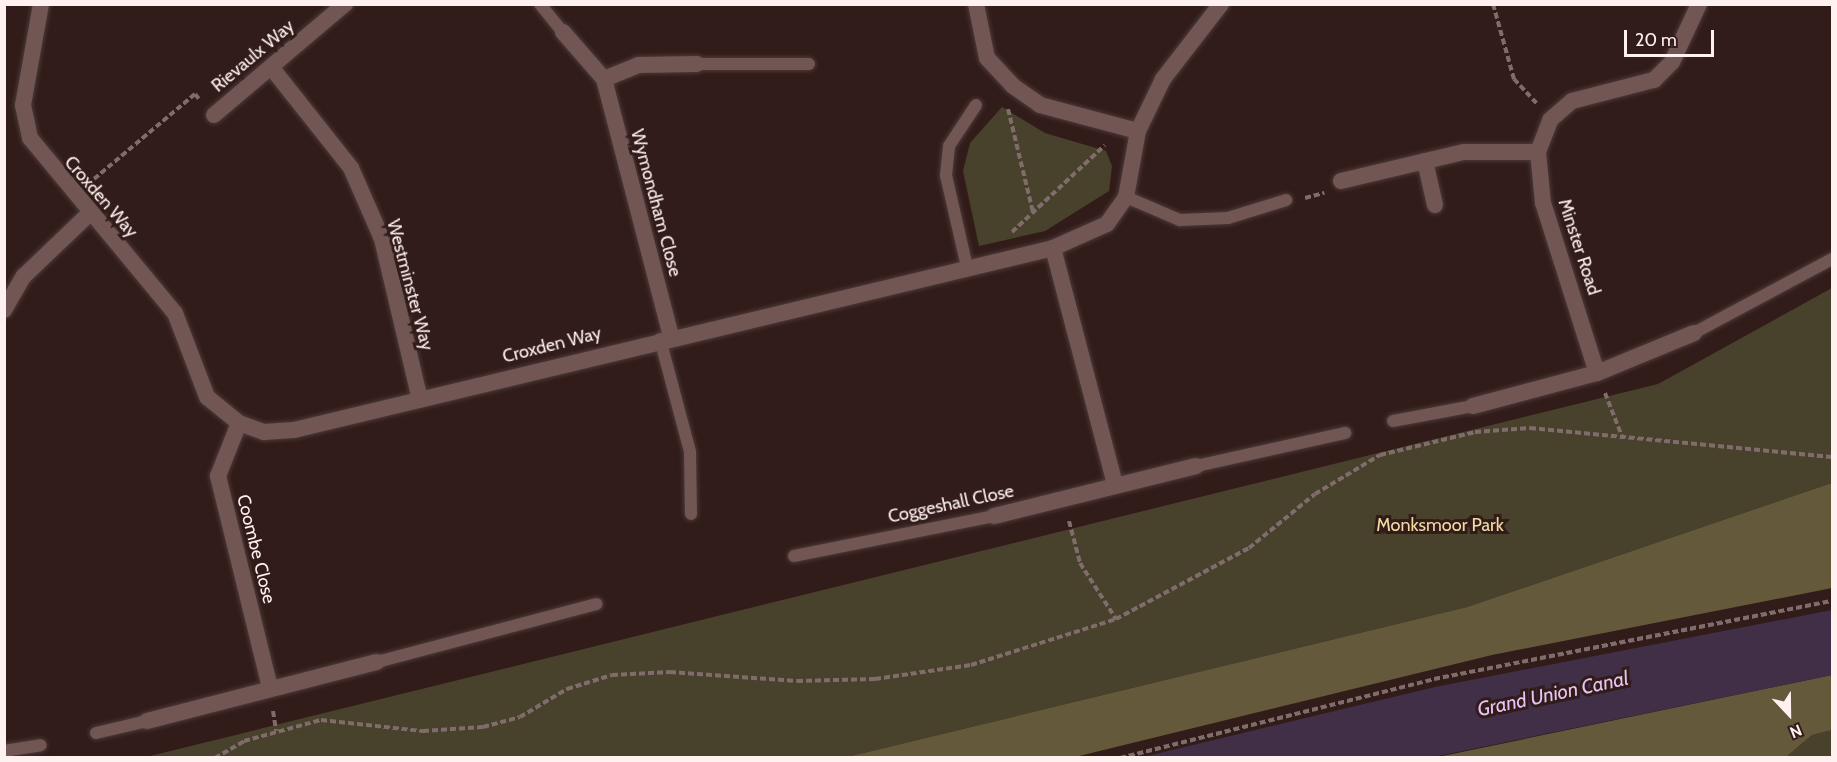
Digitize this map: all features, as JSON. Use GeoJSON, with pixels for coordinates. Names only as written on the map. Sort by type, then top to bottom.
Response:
{"type":"FeatureCollection","features":[{"type":"Feature","properties":{"kind":"street","name":"Croxden Way"},"geometry":{"type":"LineString","coordinates":[[41,4],[23,105],[30,138],[175,313],[207,397],[239,423],[264,432],[294,430],[666,338],[1053,248],[1107,224],[1126,197],[1131,130],[1162,79],[1221,4]]}},
{"type":"Feature","properties":{"kind":"street","name":"Rievaulx Way"},"geometry":{"type":"LineString","coordinates":[[214,115],[345,4]]}},
{"type":"Feature","properties":{"kind":"street"},"geometry":{"type":"LineString","coordinates":[[976,4],[987,58],[1013,86],[1040,105],[1131,130]]}},
{"type":"Feature","properties":{"kind":"street","name":"Minster Road"},"geometry":{"type":"LineString","coordinates":[[1598,373],[1543,203],[1538,152],[1550,120],[1572,101],[1654,80],[1672,62],[1699,4]]}},
{"type":"Feature","properties":{"kind":"street","name":"Wymondham Close"},"geometry":{"type":"LineString","coordinates":[[563,32],[604,79],[666,338]]}},
{"type":"Feature","properties":{"kind":"street"},"geometry":{"type":"LineString","coordinates":[[604,79],[638,65],[697,64]]}},
{"type":"Feature","properties":{"kind":"street","name":"Westminster Way"},"geometry":{"type":"LineString","coordinates":[[271,67],[351,168],[382,238],[420,400]]}},
{"type":"Feature","properties":{"kind":"street"},"geometry":{"type":"LineString","coordinates":[[1341,181],[1464,152],[1538,152]]}},
{"type":"Feature","properties":{"kind":"street"},"geometry":{"type":"LineString","coordinates":[[1425,160],[1435,205]]}},
{"type":"Feature","properties":{"kind":"street"},"geometry":{"type":"LineString","coordinates":[[4,310],[24,276],[90,213]]}},
{"type":"Feature","properties":{"kind":"street"},"geometry":{"type":"LineString","coordinates":[[1053,248],[1115,485]]}},
{"type":"Feature","properties":{"kind":"street"},"geometry":{"type":"LineString","coordinates":[[1473,406],[1598,373],[1694,333]]}},
{"type":"Feature","properties":{"kind":"street","name":"Coombe Close"},"geometry":{"type":"LineString","coordinates":[[239,423],[218,476],[270,688]]}},
{"type":"Feature","properties":{"kind":"street","name":"Coggeshall Close"},"geometry":{"type":"LineString","coordinates":[[994,516],[1196,466]]}},
{"type":"Feature","properties":{"kind":"street"},"geometry":{"type":"LineString","coordinates":[[147,721],[377,662]]}},
{"type":"Feature","properties":{"kind":"lane"},"geometry":{"type":"LineString","coordinates":[[540,4],[563,32]]}},
{"type":"Feature","properties":{"kind":"lane"},"geometry":{"type":"LineString","coordinates":[[697,64],[809,64]]}},
{"type":"Feature","properties":{"kind":"lane"},"geometry":{"type":"LineString","coordinates":[[967,267],[946,175],[949,146],[976,105]]}},
{"type":"Feature","properties":{"kind":"lane"},"geometry":{"type":"LineString","coordinates":[[1126,197],[1180,220],[1227,218],[1286,200]]}},
{"type":"Feature","properties":{"kind":"lane"},"geometry":{"type":"LineString","coordinates":[[1694,333],[1833,259]]}},
{"type":"Feature","properties":{"kind":"lane"},"geometry":{"type":"LineString","coordinates":[[666,338],[690,452],[691,514]]}},
{"type":"Feature","properties":{"kind":"lane"},"geometry":{"type":"LineString","coordinates":[[1393,421],[1473,406]]}},
{"type":"Feature","properties":{"kind":"lane","name":"Coggeshall Close"},"geometry":{"type":"LineString","coordinates":[[1196,466],[1345,432]]}},
{"type":"Feature","properties":{"kind":"lane","name":"Coggeshall Close"},"geometry":{"type":"LineString","coordinates":[[794,556],[994,516]]}},
{"type":"Feature","properties":{"kind":"lane"},"geometry":{"type":"LineString","coordinates":[[377,662],[596,604]]}},
{"type":"Feature","properties":{"kind":"lane"},"geometry":{"type":"LineString","coordinates":[[96,733],[147,721]]}},
{"type":"Feature","properties":{"kind":"lane"},"geometry":{"type":"LineString","coordinates":[[4,751],[41,745]]}},
{"type":"Feature","properties":{"kind":"path"},"geometry":{"type":"LineString","coordinates":[[1493,4],[1515,80],[1550,120]]}},
{"type":"Feature","properties":{"kind":"path"},"geometry":{"type":"LineString","coordinates":[[1013,86],[1006,114],[1033,212]]}},
{"type":"Feature","properties":{"kind":"path"},"geometry":{"type":"LineString","coordinates":[[90,213],[95,174],[195,94],[214,115]]}},
{"type":"Feature","properties":{"kind":"path"},"geometry":{"type":"LineString","coordinates":[[1004,234],[1131,130]]}},
{"type":"Feature","properties":{"kind":"path"},"geometry":{"type":"LineString","coordinates":[[1286,200],[1331,192],[1341,181]]}},
{"type":"Feature","properties":{"kind":"path"},"geometry":{"type":"LineString","coordinates":[[1598,373],[1623,440]]}},
{"type":"Feature","properties":{"kind":"path"},"geometry":{"type":"LineString","coordinates":[[214,758],[244,741],[321,720],[423,731],[483,727],[520,717],[567,689],[612,675],[670,672],[797,681],[875,679],[971,665],[1116,620],[1249,548],[1315,494],[1380,455],[1475,432],[1530,428],[1623,440],[1833,457]]}},
{"type":"Feature","properties":{"kind":"path"},"geometry":{"type":"LineString","coordinates":[[1063,498],[1080,563],[1116,620]]}},
{"type":"Feature","properties":{"kind":"path"},"geometry":{"type":"LineString","coordinates":[[1120,758],[1434,680],[1833,601]]}},
{"type":"Feature","properties":{"kind":"green space"},"geometry":{"type":"Polygon","coordinates":[[[1002,107],[1045,133],[1106,151],[1112,166],[1109,191],[1045,231],[979,246],[963,171],[970,143],[1002,107]]]}},
{"type":"Feature","properties":{"kind":"green space","name":"Monksmoor Park"},"geometry":{"type":"Polygon","coordinates":[[[1832,288],[1832,483],[1467,607],[847,757],[142,758],[1658,384],[1832,288]]]}},
{"type":"Feature","properties":{"kind":"green space"},"geometry":{"type":"Polygon","coordinates":[[[1832,730],[1832,757],[1771,758],[1786,757],[1812,735],[1832,730]]]}},
{"type":"Feature","properties":{"kind":"shaded area"},"geometry":{"type":"Polygon","coordinates":[[[1832,483],[1832,588],[1492,655],[1075,757],[847,757],[1467,607],[1832,483]]]}},
{"type":"Feature","properties":{"kind":"shaded area"},"geometry":{"type":"Polygon","coordinates":[[[1832,675],[1832,730],[1812,735],[1786,757],[1433,758],[1832,675]]]}},
{"type":"Feature","properties":{"kind":"water","name":"Grand Union Canal"},"geometry":{"type":"Polygon","coordinates":[[[1832,610],[1832,675],[1433,757],[1143,757],[1435,687],[1832,610]]]}}]}
